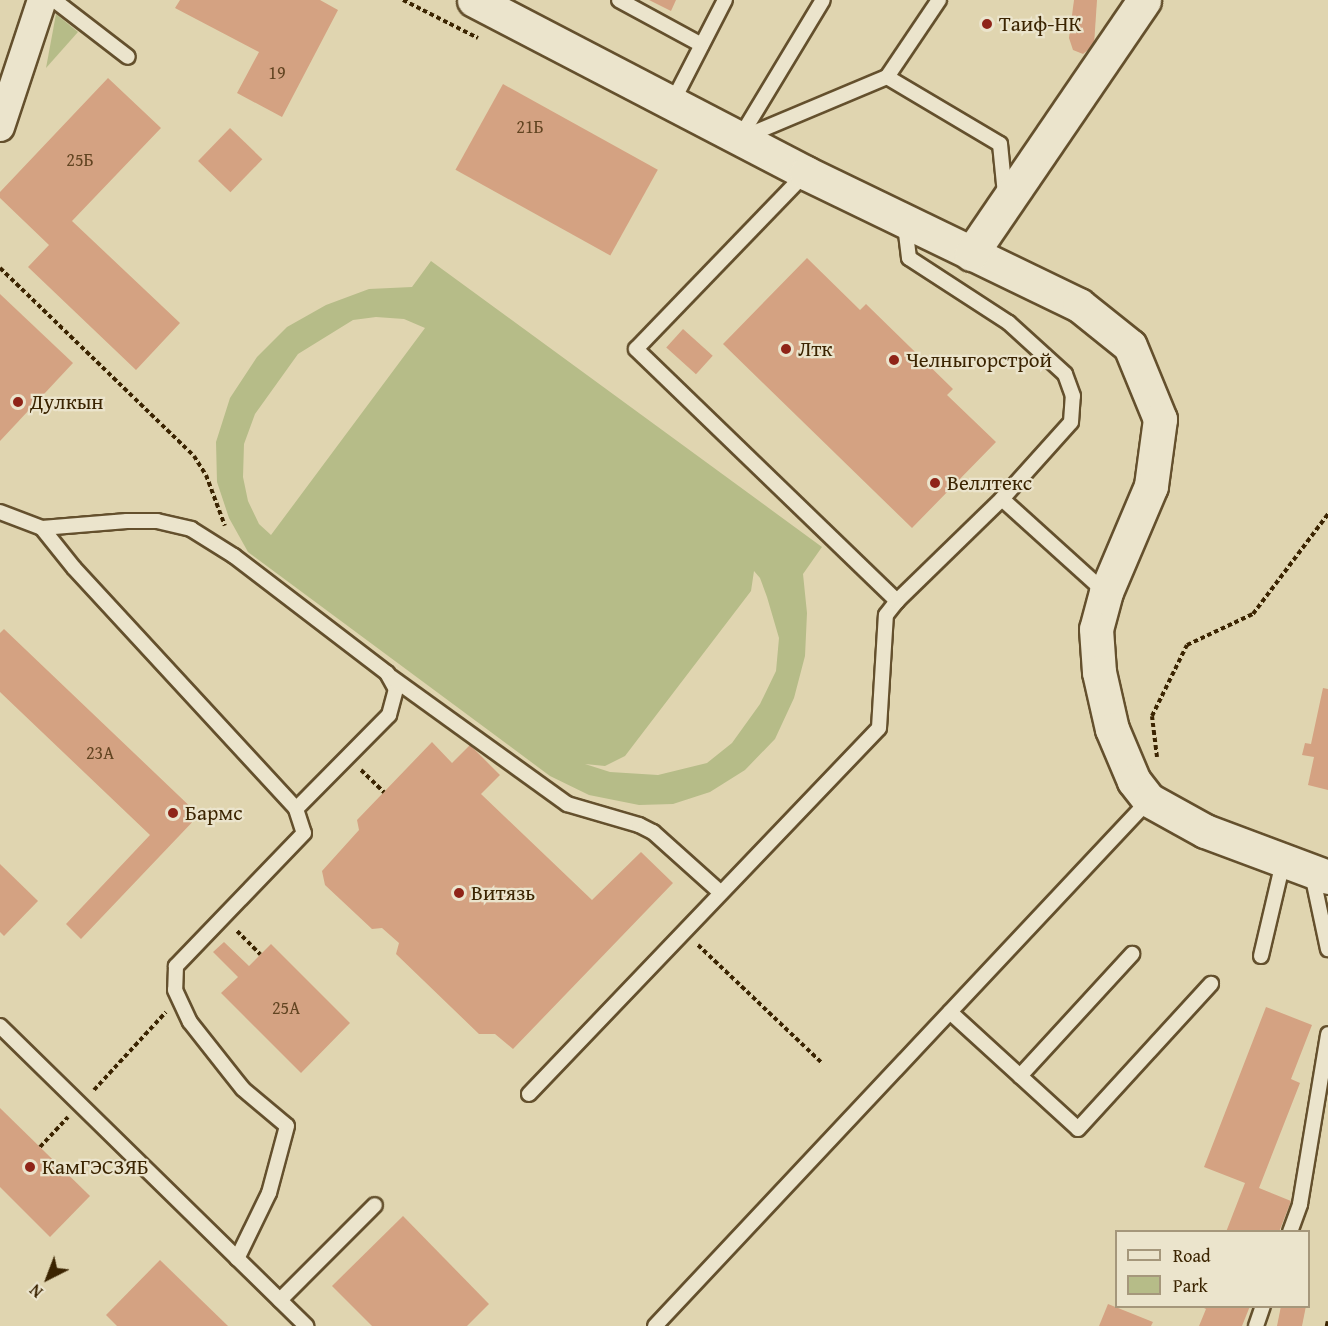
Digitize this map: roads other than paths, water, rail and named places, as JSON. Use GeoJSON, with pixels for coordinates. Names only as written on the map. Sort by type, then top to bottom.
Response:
{"type":"FeatureCollection","features":[{"type":"Feature","properties":{"kind":"street"},"geometry":{"type":"LineString","coordinates":[[0,127],[42,0]]}},
{"type":"Feature","properties":{"kind":"street"},"geometry":{"type":"LineString","coordinates":[[474,0],[905,223],[1079,305],[1130,346],[1160,419],[1151,486],[1106,592],[1096,628],[1099,672],[1112,729],[1141,791],[1205,831],[1308,870]]}},
{"type":"Feature","properties":{"kind":"street"},"geometry":{"type":"LineString","coordinates":[[971,254],[1144,0]]}},
{"type":"Feature","properties":{"kind":"lane"},"geometry":{"type":"LineString","coordinates":[[54,0],[128,57]]}},
{"type":"Feature","properties":{"kind":"lane"},"geometry":{"type":"LineString","coordinates":[[619,0],[702,45]]}},
{"type":"Feature","properties":{"kind":"lane"},"geometry":{"type":"LineString","coordinates":[[672,104],[725,0]]}},
{"type":"Feature","properties":{"kind":"lane"},"geometry":{"type":"LineString","coordinates":[[740,139],[823,0]]}},
{"type":"Feature","properties":{"kind":"lane"},"geometry":{"type":"LineString","coordinates":[[740,139],[888,77],[939,0]]}},
{"type":"Feature","properties":{"kind":"lane"},"geometry":{"type":"LineString","coordinates":[[888,77],[1000,144],[1005,202]]}},
{"type":"Feature","properties":{"kind":"lane"},"geometry":{"type":"LineString","coordinates":[[806,173],[636,349],[897,601]]}},
{"type":"Feature","properties":{"kind":"lane"},"geometry":{"type":"LineString","coordinates":[[529,1094],[879,728],[886,615],[897,601],[1002,499],[1071,422],[1073,396],[1065,374],[1009,322],[909,258],[905,223]]}},
{"type":"Feature","properties":{"kind":"lane"},"geometry":{"type":"LineString","coordinates":[[1002,499],[1106,592]]}},
{"type":"Feature","properties":{"kind":"lane"},"geometry":{"type":"LineString","coordinates":[[0,512],[42,528],[127,521],[157,521],[191,529],[234,556],[387,674],[567,804],[639,825],[653,832],[721,893]]}},
{"type":"Feature","properties":{"kind":"lane"},"geometry":{"type":"LineString","coordinates":[[42,528],[74,568],[296,809],[304,833],[176,966],[175,990],[190,1022],[243,1089],[286,1126],[269,1193],[237,1259]]}},
{"type":"Feature","properties":{"kind":"lane"},"geometry":{"type":"LineString","coordinates":[[296,809],[389,715],[396,689],[387,674]]}},
{"type":"Feature","properties":{"kind":"lane"},"geometry":{"type":"LineString","coordinates":[[655,1326],[950,1012],[1141,791]]}},
{"type":"Feature","properties":{"kind":"lane"},"geometry":{"type":"LineString","coordinates":[[1308,870],[1328,949]]}},
{"type":"Feature","properties":{"kind":"lane"},"geometry":{"type":"LineString","coordinates":[[1261,956],[1308,870]]}},
{"type":"Feature","properties":{"kind":"lane"},"geometry":{"type":"LineString","coordinates":[[1020,1076],[1132,954]]}},
{"type":"Feature","properties":{"kind":"lane"},"geometry":{"type":"LineString","coordinates":[[950,1012],[1078,1129],[1211,984]]}},
{"type":"Feature","properties":{"kind":"lane"},"geometry":{"type":"LineString","coordinates":[[0,1026],[306,1326]]}},
{"type":"Feature","properties":{"kind":"lane"},"geometry":{"type":"LineString","coordinates":[[1291,1230],[1300,1204],[1328,1034]]}},
{"type":"Feature","properties":{"kind":"lane"},"geometry":{"type":"LineString","coordinates":[[280,1300],[375,1205]]}},
{"type":"Feature","properties":{"kind":"lane"},"geometry":{"type":"LineString","coordinates":[[1256,1326],[1262,1308]]}},
{"type":"Feature","properties":{"kind":"railway"},"geometry":{"type":"LineString","coordinates":[[1327,1326],[1328,1321]]}},
{"type":"Feature","properties":{"kind":"place","name":"Таиф-НК"},"geometry":{"type":"Point","coordinates":[987,24]}},
{"type":"Feature","properties":{"kind":"place","name":"Лтк"},"geometry":{"type":"Point","coordinates":[786,349]}},
{"type":"Feature","properties":{"kind":"place","name":"Челныгорстрой"},"geometry":{"type":"Point","coordinates":[894,360]}},
{"type":"Feature","properties":{"kind":"place","name":"Дулкын"},"geometry":{"type":"Point","coordinates":[18,402]}},
{"type":"Feature","properties":{"kind":"place","name":"Веллтекс"},"geometry":{"type":"Point","coordinates":[935,483]}},
{"type":"Feature","properties":{"kind":"place","name":"Бармс"},"geometry":{"type":"Point","coordinates":[173,813]}},
{"type":"Feature","properties":{"kind":"place","name":"Витязь"},"geometry":{"type":"Point","coordinates":[459,893]}},
{"type":"Feature","properties":{"kind":"place","name":"КамГЭСЗЯБ"},"geometry":{"type":"Point","coordinates":[30,1167]}}]}
